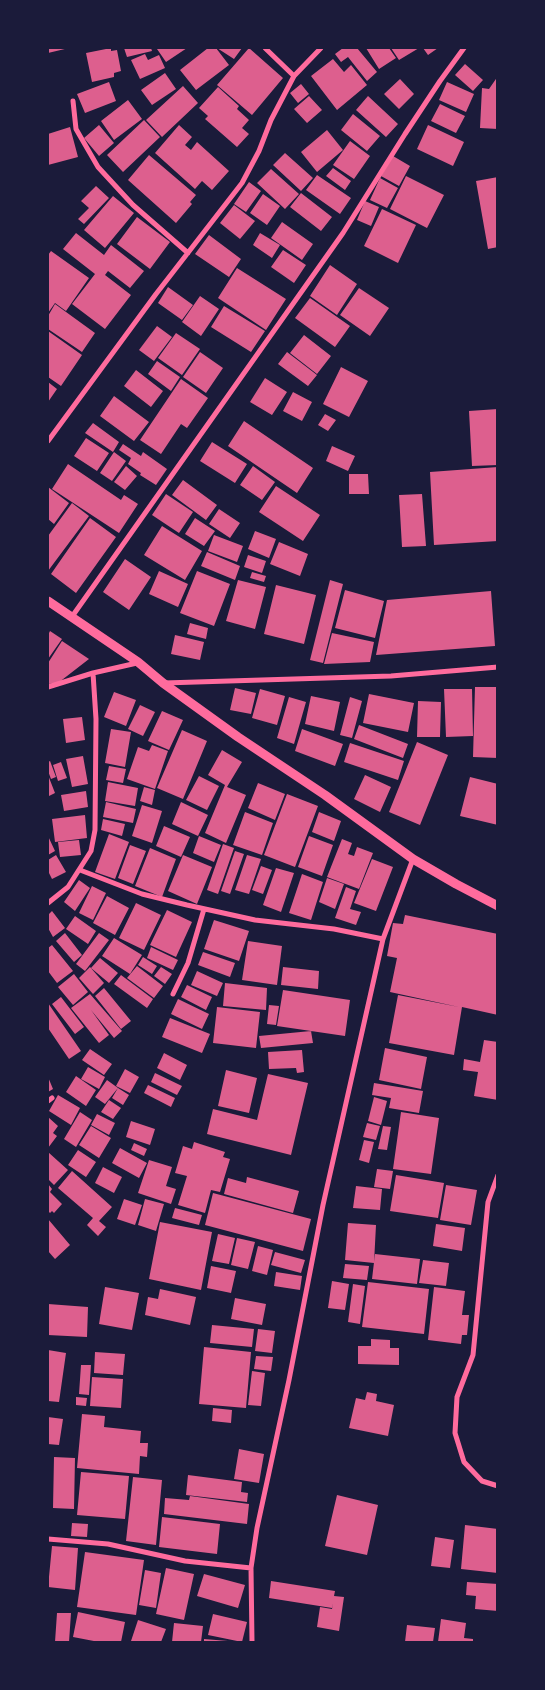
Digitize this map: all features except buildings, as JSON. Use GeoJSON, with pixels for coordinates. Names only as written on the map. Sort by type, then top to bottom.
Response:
{"type":"FeatureCollection","features":[{"type":"Feature","properties":{"kind":"street"},"geometry":{"type":"LineString","coordinates":[[265,48],[294,76]]}},
{"type":"Feature","properties":{"kind":"street"},"geometry":{"type":"LineString","coordinates":[[48,441],[242,183],[294,76],[321,48]]}},
{"type":"Feature","properties":{"kind":"street"},"geometry":{"type":"LineString","coordinates":[[71,618],[343,233],[405,134],[464,48]]}},
{"type":"Feature","properties":{"kind":"street"},"geometry":{"type":"LineString","coordinates":[[73,101],[76,128],[98,167],[133,205],[188,253]]}},
{"type":"Feature","properties":{"kind":"street"},"geometry":{"type":"LineString","coordinates":[[48,601],[138,662],[163,683],[413,859],[498,906]]}},
{"type":"Feature","properties":{"kind":"street"},"geometry":{"type":"LineString","coordinates":[[48,688],[94,673],[138,662]]}},
{"type":"Feature","properties":{"kind":"street"},"geometry":{"type":"LineString","coordinates":[[163,683],[391,676],[498,667]]}},
{"type":"Feature","properties":{"kind":"street"},"geometry":{"type":"LineString","coordinates":[[48,903],[68,887],[91,851],[95,830],[96,719],[94,673]]}},
{"type":"Feature","properties":{"kind":"street"},"geometry":{"type":"LineString","coordinates":[[252,1642],[251,1568],[257,1528],[290,1380],[323,1204],[383,939],[413,859]]}},
{"type":"Feature","properties":{"kind":"street"},"geometry":{"type":"LineString","coordinates":[[80,870],[142,894],[204,909],[256,920],[334,929],[383,939]]}},
{"type":"Feature","properties":{"kind":"street"},"geometry":{"type":"LineString","coordinates":[[173,994],[188,963],[204,909]]}},
{"type":"Feature","properties":{"kind":"street"},"geometry":{"type":"LineString","coordinates":[[498,1175],[488,1202],[473,1355],[457,1397],[455,1433],[464,1462],[482,1480],[498,1486]]}},
{"type":"Feature","properties":{"kind":"street"},"geometry":{"type":"LineString","coordinates":[[48,1539],[108,1544],[185,1561],[251,1568]]}}]}
